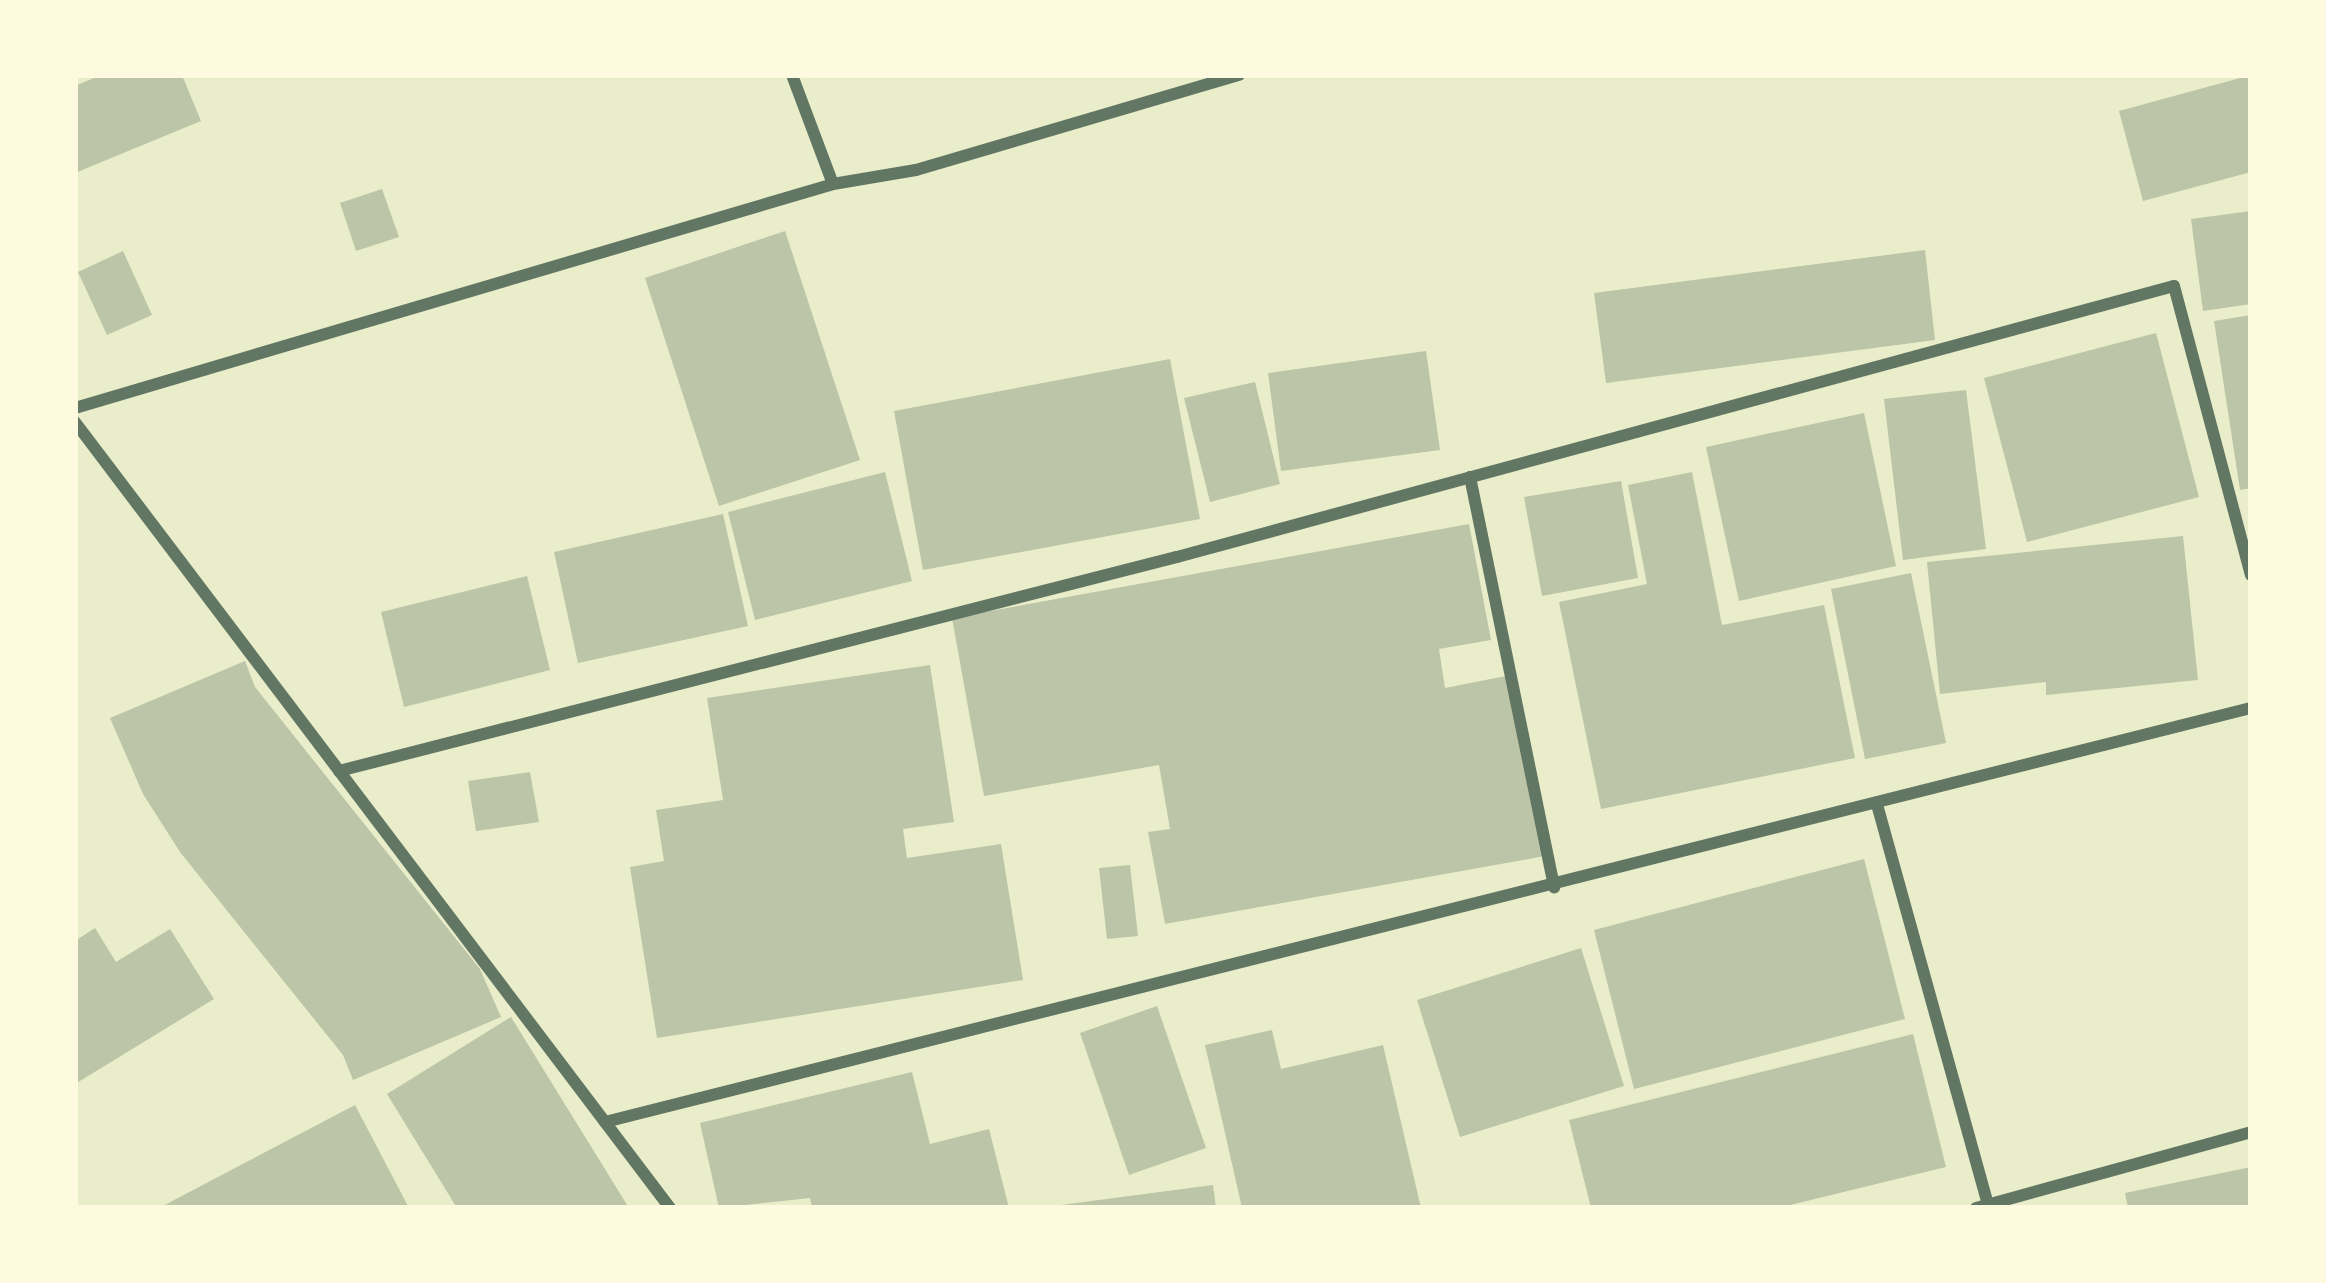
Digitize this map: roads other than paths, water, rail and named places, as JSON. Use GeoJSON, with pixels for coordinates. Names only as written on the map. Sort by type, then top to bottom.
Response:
{"type":"FeatureCollection","features":[{"type":"Feature","properties":{"kind":"street"},"geometry":{"type":"LineString","coordinates":[[792,75],[833,184]]}},
{"type":"Feature","properties":{"kind":"street"},"geometry":{"type":"LineString","coordinates":[[75,408],[833,184],[916,170],[1239,75]]}},
{"type":"Feature","properties":{"kind":"street"},"geometry":{"type":"LineString","coordinates":[[339,771],[1470,477],[2174,286],[2251,575]]}},
{"type":"Feature","properties":{"kind":"street"},"geometry":{"type":"LineString","coordinates":[[75,422],[670,1208]]}},
{"type":"Feature","properties":{"kind":"street"},"geometry":{"type":"LineString","coordinates":[[1470,477],[1554,888]]}},
{"type":"Feature","properties":{"kind":"street"},"geometry":{"type":"LineString","coordinates":[[605,1122],[1878,808],[2251,708]]}},
{"type":"Feature","properties":{"kind":"street"},"geometry":{"type":"LineString","coordinates":[[1878,808],[1984,1207],[2251,1132]]}}]}
